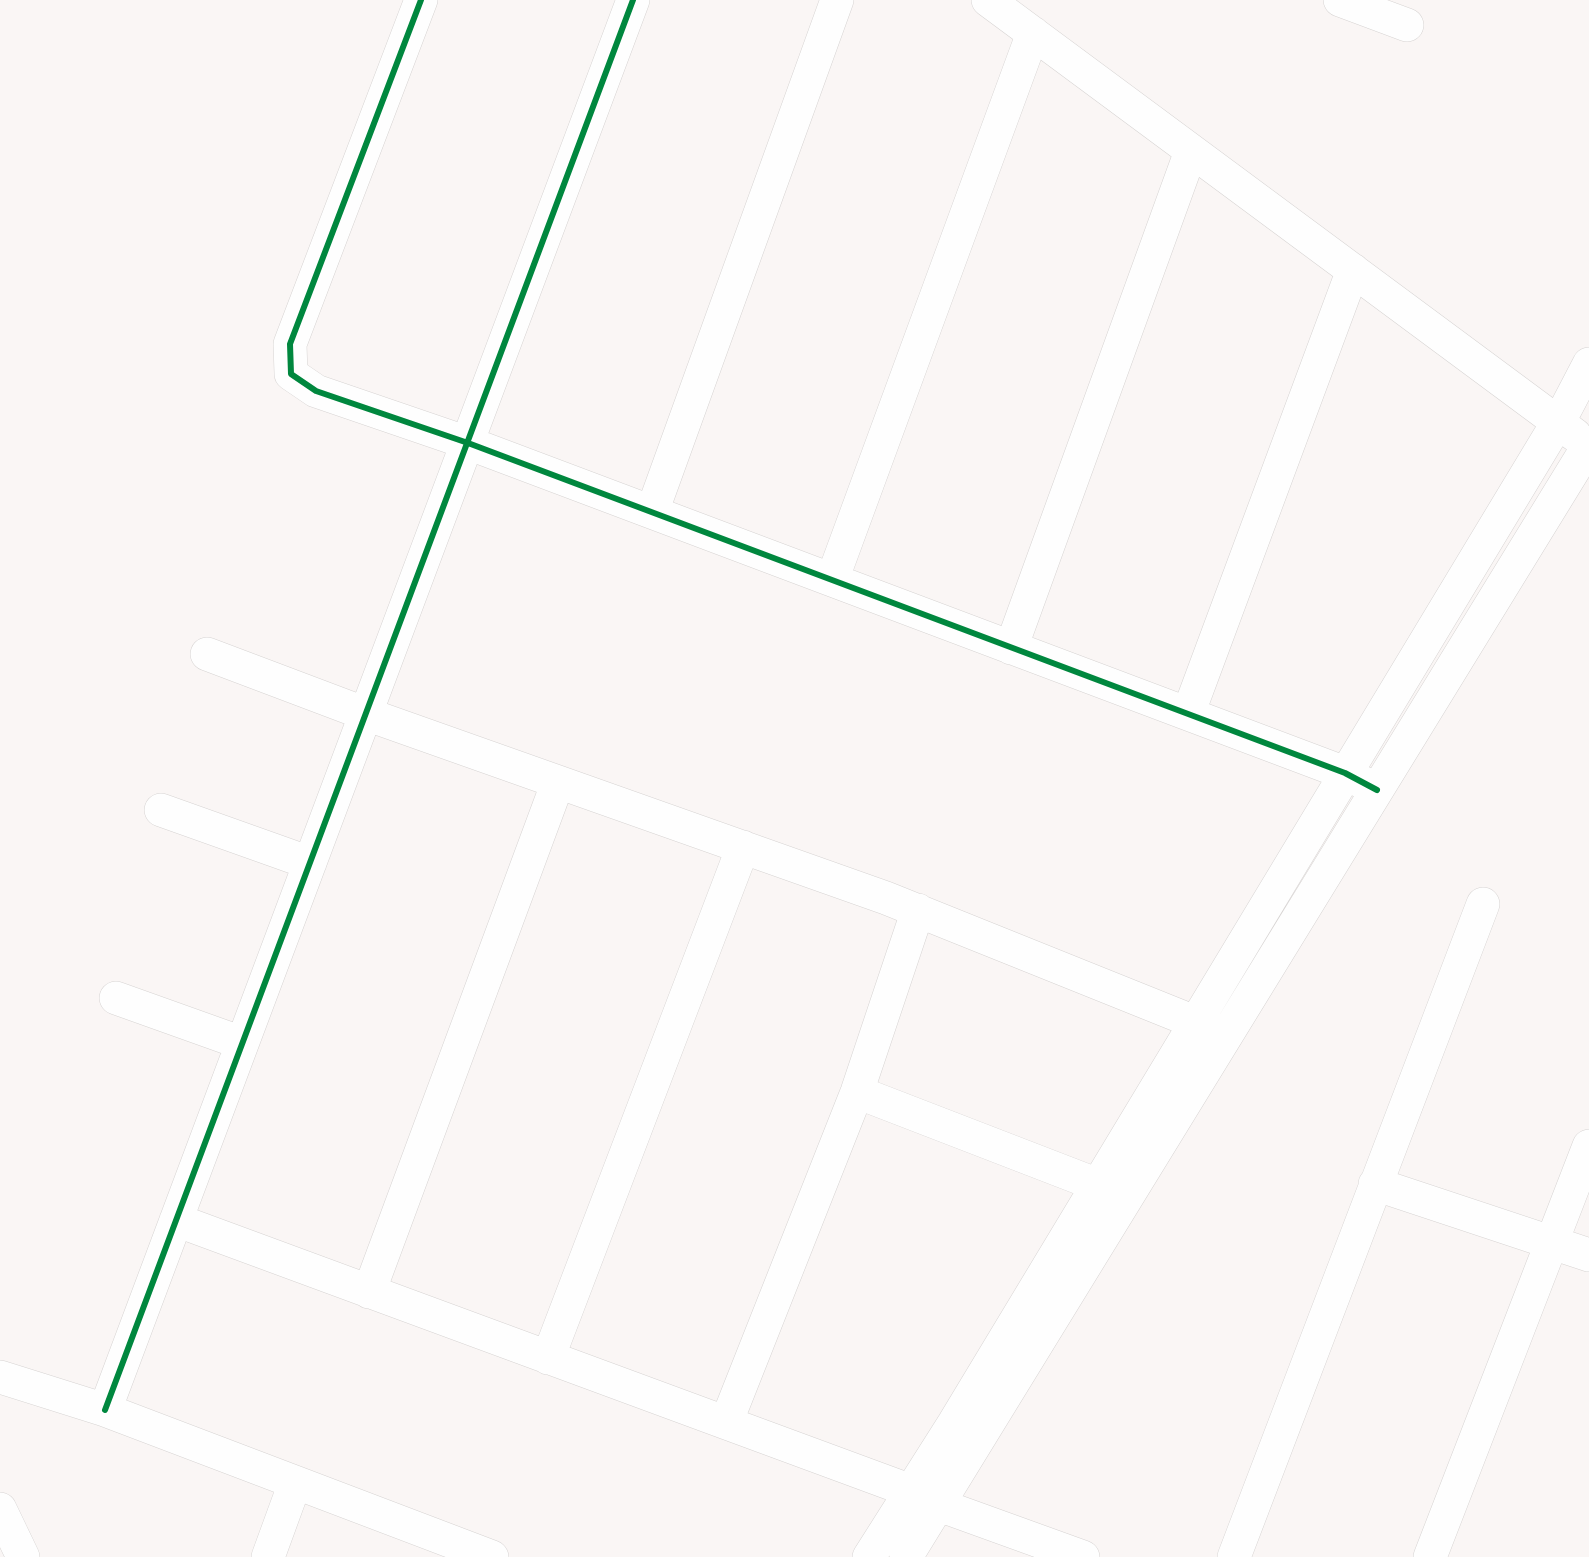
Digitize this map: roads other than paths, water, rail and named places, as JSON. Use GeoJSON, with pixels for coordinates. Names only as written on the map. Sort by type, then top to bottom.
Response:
{"type":"FeatureCollection","features":[{"type":"Feature","properties":{"kind":"street"},"geometry":{"type":"LineString","coordinates":[[421,0],[290,344],[291,374],[316,392],[468,443],[652,512],[1345,773],[1377,790]]}},
{"type":"Feature","properties":{"kind":"street"},"geometry":{"type":"LineString","coordinates":[[105,1410],[633,0]]}},
{"type":"Feature","properties":{"kind":"street"},"geometry":{"type":"LineString","coordinates":[[652,512],[837,0]]}},
{"type":"Feature","properties":{"kind":"street"},"geometry":{"type":"LineString","coordinates":[[869,1557],[925,1498],[1111,1194],[1226,1036],[1589,445],[988,0]]}},
{"type":"Feature","properties":{"kind":"street"},"geometry":{"type":"LineString","coordinates":[[1340,0],[1407,25]]}},
{"type":"Feature","properties":{"kind":"street"},"geometry":{"type":"LineString","coordinates":[[832,580],[1033,33]]}},
{"type":"Feature","properties":{"kind":"street"},"geometry":{"type":"LineString","coordinates":[[1011,648],[1191,151]]}},
{"type":"Feature","properties":{"kind":"street"},"geometry":{"type":"LineString","coordinates":[[1188,714],[1353,270]]}},
{"type":"Feature","properties":{"kind":"street"},"geometry":{"type":"LineString","coordinates":[[1111,1194],[1197,1021],[1558,422],[1589,364]]}},
{"type":"Feature","properties":{"kind":"street"},"geometry":{"type":"LineString","coordinates":[[207,654],[366,714],[918,910],[1197,1021],[1226,1036]]}},
{"type":"Feature","properties":{"kind":"street"},"geometry":{"type":"LineString","coordinates":[[369,1292],[558,782]]}},
{"type":"Feature","properties":{"kind":"street"},"geometry":{"type":"LineString","coordinates":[[161,810],[310,863]]}},
{"type":"Feature","properties":{"kind":"street"},"geometry":{"type":"LineString","coordinates":[[548,1358],[743,847]]}},
{"type":"Feature","properties":{"kind":"street"},"geometry":{"type":"LineString","coordinates":[[1234,1557],[1482,904]]}},
{"type":"Feature","properties":{"kind":"street"},"geometry":{"type":"LineString","coordinates":[[726,1423],[857,1092],[918,910]]}},
{"type":"Feature","properties":{"kind":"street"},"geometry":{"type":"LineString","coordinates":[[116,998],[242,1043]]}},
{"type":"Feature","properties":{"kind":"street"},"geometry":{"type":"LineString","coordinates":[[857,1092],[1111,1194]]}},
{"type":"Feature","properties":{"kind":"street"},"geometry":{"type":"LineString","coordinates":[[1430,1557],[1589,1146]]}},
{"type":"Feature","properties":{"kind":"street"},"geometry":{"type":"LineString","coordinates":[[1375,1184],[1589,1256]]}},
{"type":"Feature","properties":{"kind":"street"},"geometry":{"type":"LineString","coordinates":[[176,1220],[1083,1557]]}},
{"type":"Feature","properties":{"kind":"street"},"geometry":{"type":"LineString","coordinates":[[0,1377],[105,1410],[478,1555]]}},
{"type":"Feature","properties":{"kind":"street"},"geometry":{"type":"LineString","coordinates":[[268,1557],[295,1482]]}},
{"type":"Feature","properties":{"kind":"street"},"geometry":{"type":"LineString","coordinates":[[906,1557],[925,1498]]}},
{"type":"Feature","properties":{"kind":"street"},"geometry":{"type":"LineString","coordinates":[[0,1509],[23,1557]]}}]}
